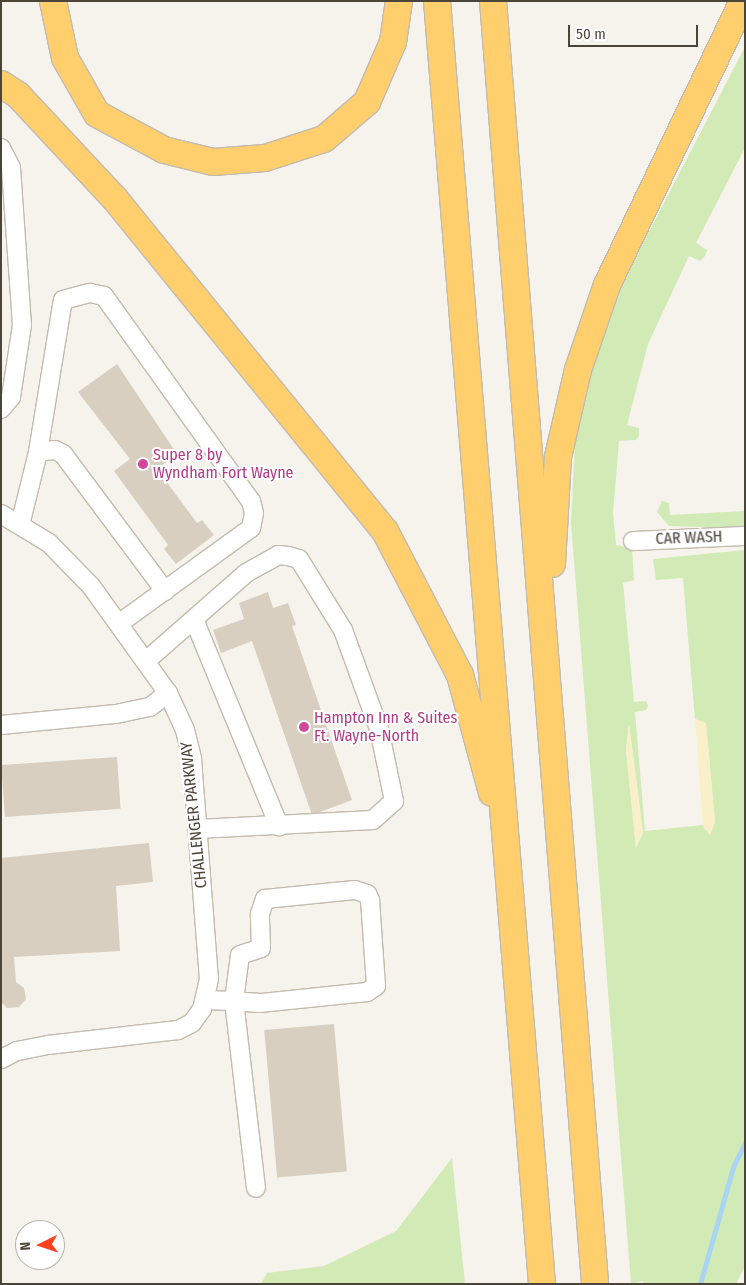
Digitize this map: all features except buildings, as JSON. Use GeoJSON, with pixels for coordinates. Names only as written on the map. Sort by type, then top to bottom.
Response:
{"type":"FeatureCollection","features":[{"type":"Feature","properties":{"kind":"highway"},"geometry":{"type":"LineString","coordinates":[[53,1],[65,58],[97,114],[164,150],[213,162],[266,158],[324,139],[331,133],[366,102],[393,42],[399,1]]}},
{"type":"Feature","properties":{"kind":"highway"},"geometry":{"type":"LineString","coordinates":[[437,1],[542,1284]]}},
{"type":"Feature","properties":{"kind":"highway"},"geometry":{"type":"LineString","coordinates":[[493,1],[595,1279]]}},
{"type":"Feature","properties":{"kind":"highway"},"geometry":{"type":"LineString","coordinates":[[546,664],[558,457],[578,370],[607,285],[744,1]]}},
{"type":"Feature","properties":{"kind":"highway"},"geometry":{"type":"LineString","coordinates":[[1,84],[18,95],[115,199],[385,531],[460,675],[488,785],[506,828]]}},
{"type":"Feature","properties":{"kind":"street"},"geometry":{"type":"LineString","coordinates":[[1,148],[11,168],[22,325],[11,397],[1,408]]}},
{"type":"Feature","properties":{"kind":"street"},"geometry":{"type":"LineString","coordinates":[[20,525],[38,452],[63,300],[90,293],[104,296],[251,501],[254,513],[251,528],[120,623]]}},
{"type":"Feature","properties":{"kind":"street"},"geometry":{"type":"LineString","coordinates":[[38,452],[55,450],[63,454],[165,591]]}},
{"type":"Feature","properties":{"kind":"street","name":"CHALLENGER PARKWAY"},"geometry":{"type":"LineString","coordinates":[[1,514],[49,543],[120,623],[168,693],[185,730],[192,759],[209,979],[206,1000]]}},
{"type":"Feature","properties":{"kind":"street","name":"CAR WASH"},"geometry":{"type":"LineString","coordinates":[[633,541],[745,536]]}},
{"type":"Feature","properties":{"kind":"street"},"geometry":{"type":"LineString","coordinates":[[146,661],[195,622],[215,598],[246,574],[278,555],[299,559],[343,630],[379,730],[394,801],[373,820],[197,830]]}},
{"type":"Feature","properties":{"kind":"street"},"geometry":{"type":"LineString","coordinates":[[195,622],[279,826]]}},
{"type":"Feature","properties":{"kind":"street"},"geometry":{"type":"LineString","coordinates":[[1,725],[116,714],[150,707],[168,693]]}},
{"type":"Feature","properties":{"kind":"street"},"geometry":{"type":"LineString","coordinates":[[1,1059],[17,1051],[48,1044],[178,1030],[192,1023],[206,1000],[234,1001],[260,1003],[367,992],[376,986],[367,894],[355,890],[266,899],[260,914],[262,948],[240,955],[234,1001],[256,1188]]}},
{"type":"Feature","properties":{"kind":"green space"},"geometry":{"type":"Polygon","coordinates":[[[745,47],[745,148],[696,243],[707,250],[705,256],[700,261],[689,256],[648,344],[627,425],[639,428],[639,436],[636,440],[619,441],[613,513],[616,545],[632,548],[634,580],[623,583],[634,702],[646,701],[648,706],[646,710],[635,712],[645,831],[703,825],[705,830],[715,822],[706,724],[695,719],[683,578],[656,580],[653,559],[745,550],[745,1266],[736,1284],[643,1284],[643,1281],[631,1284],[571,523],[575,439],[582,398],[616,295],[745,47]],[[629,724],[626,750],[636,848],[643,833],[629,724]]]}},
{"type":"Feature","properties":{"kind":"green space"},"geometry":{"type":"Polygon","coordinates":[[[662,501],[669,503],[670,515],[745,511],[745,528],[669,526],[657,512],[662,501]]]}},
{"type":"Feature","properties":{"kind":"green space"},"geometry":{"type":"Polygon","coordinates":[[[452,1158],[465,1284],[261,1284],[267,1273],[324,1266],[396,1231],[452,1158]]]}},
{"type":"Feature","properties":{"kind":"sand"},"geometry":{"type":"Polygon","coordinates":[[[695,719],[706,723],[715,822],[710,836],[703,825],[695,719]]]}},
{"type":"Feature","properties":{"kind":"sand"},"geometry":{"type":"Polygon","coordinates":[[[629,724],[643,833],[636,848],[626,750],[629,724]]]}},
{"type":"Feature","properties":{"kind":"waterway"},"geometry":{"type":"LineString","coordinates":[[700,1284],[733,1167],[745,1142]]}},
{"type":"Feature","properties":{"kind":"place","name":"Super 8 by Wyndham Fort Wayne"},"geometry":{"type":"Point","coordinates":[143,464]}},
{"type":"Feature","properties":{"kind":"place","name":"Hampton Inn & Suites Ft. Wayne-North"},"geometry":{"type":"Point","coordinates":[304,727]}}]}
